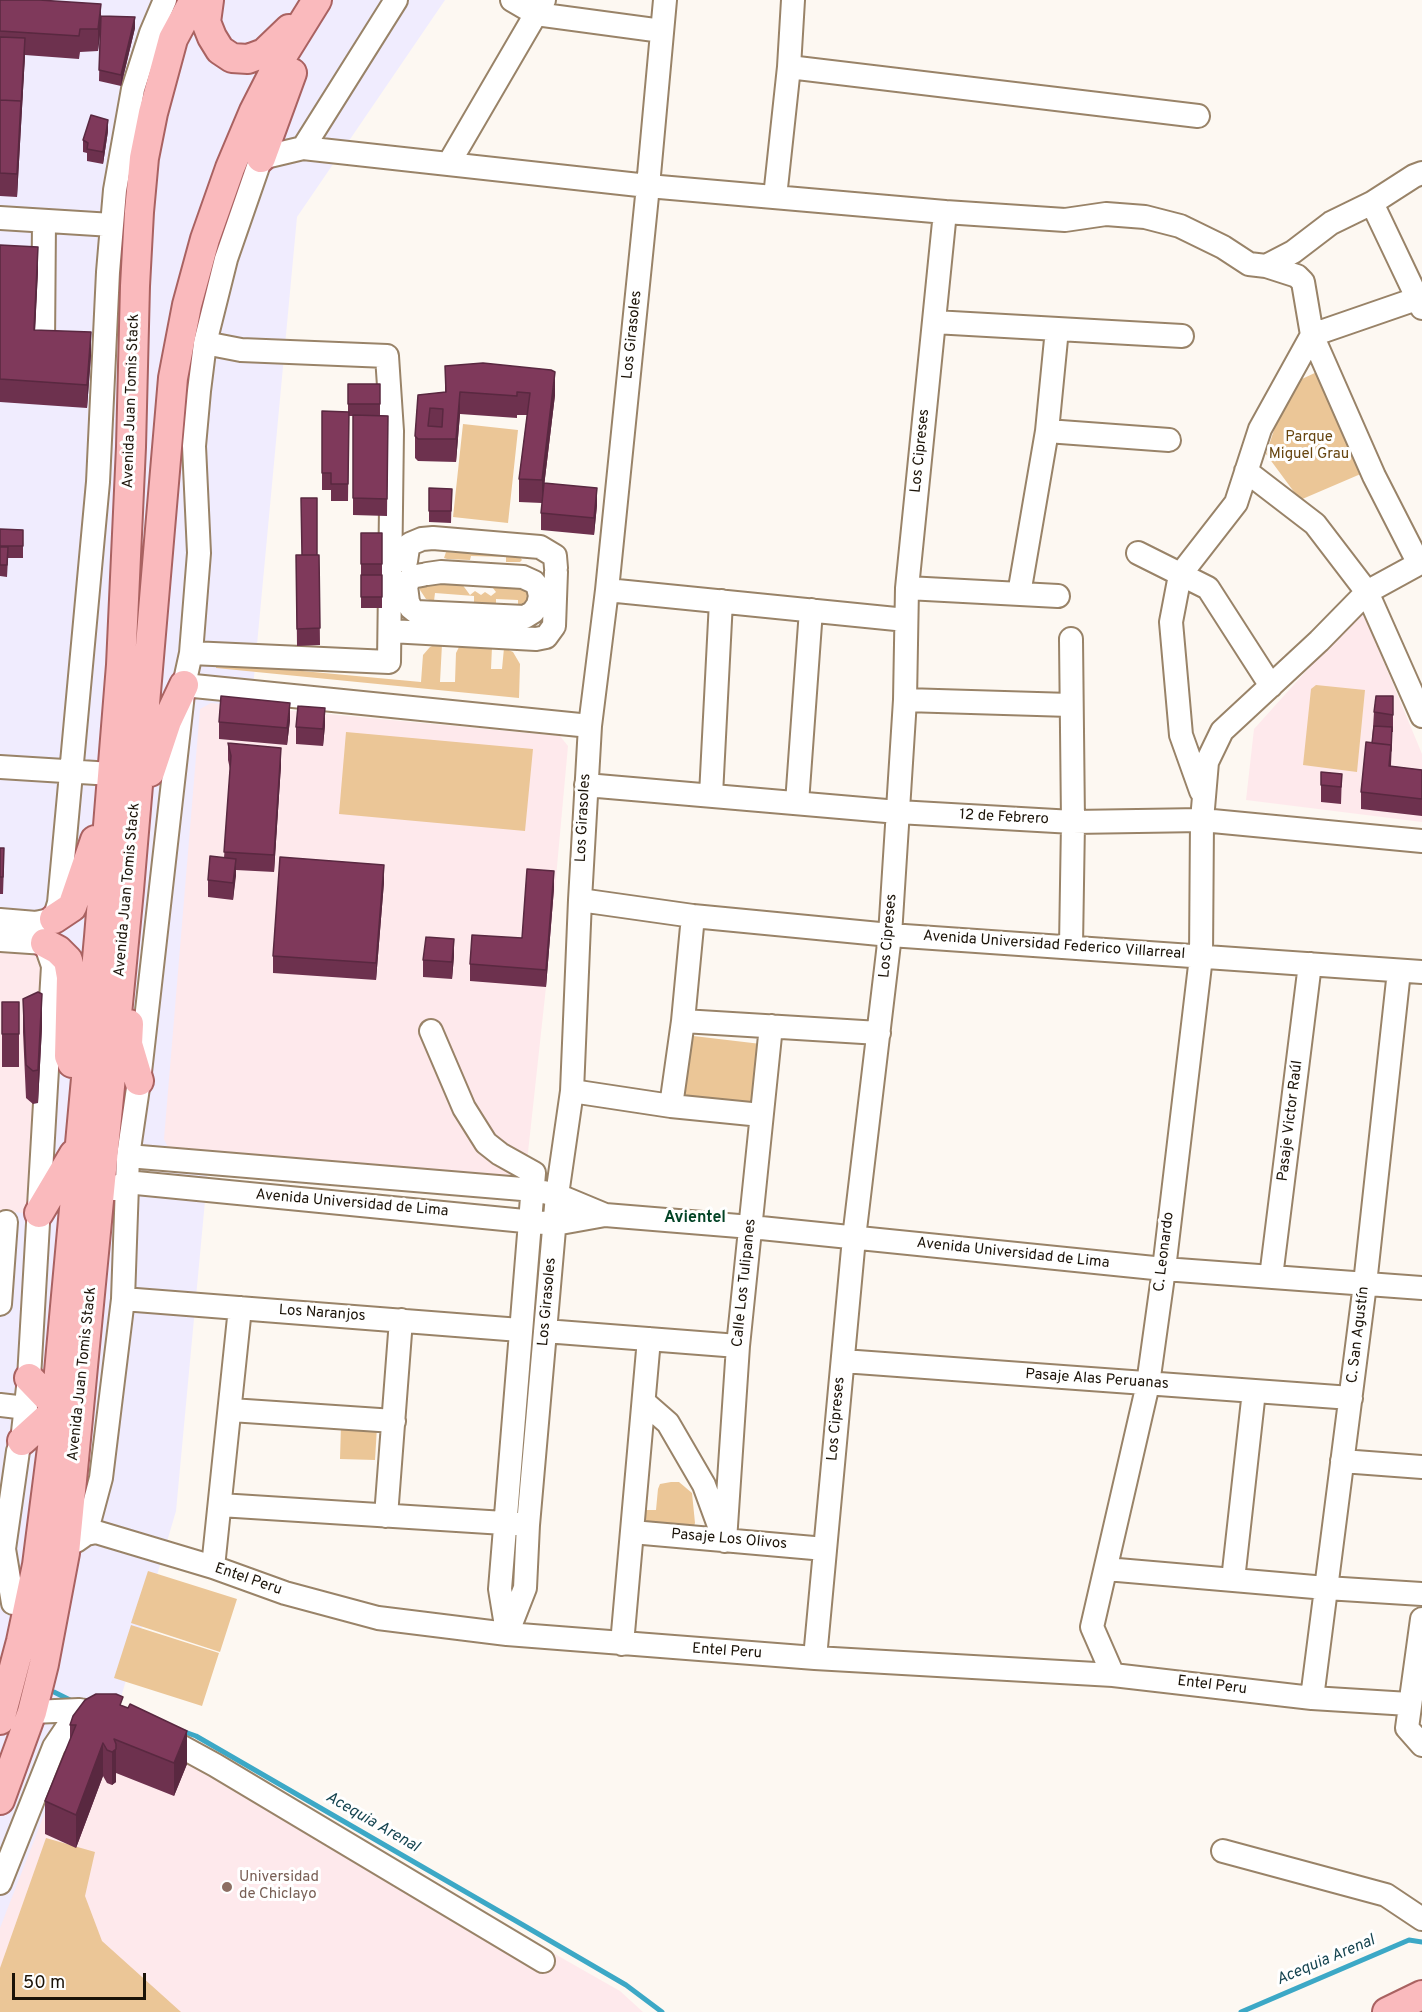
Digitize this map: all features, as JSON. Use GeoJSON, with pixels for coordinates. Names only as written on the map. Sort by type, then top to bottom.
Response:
{"type":"FeatureCollection","features":[{"type":"Feature","properties":{"kind":"main road","name":"Avenida Juan Tomis Stack"},"geometry":{"type":"LineString","coordinates":[[2,1710],[14,1603],[37,1565],[55,1408],[99,937],[127,556],[135,286],[144,158],[153,113],[173,39],[194,0]]}},
{"type":"Feature","properties":{"kind":"main road"},"geometry":{"type":"LineString","coordinates":[[209,0],[206,22],[220,50],[232,58],[248,59],[264,53],[276,43],[313,0]]}},
{"type":"Feature","properties":{"kind":"main road","name":"Avenida Juan Tomis Stack"},"geometry":{"type":"LineString","coordinates":[[0,1800],[32,1712],[45,1664],[65,1553],[101,1196],[173,378],[205,239],[230,168],[254,111],[281,58],[319,0]]}},
{"type":"Feature","properties":{"kind":"main road"},"geometry":{"type":"LineString","coordinates":[[261,158],[319,0]]}},
{"type":"Feature","properties":{"kind":"main road"},"geometry":{"type":"LineString","coordinates":[[133,838],[153,759],[184,685]]}},
{"type":"Feature","properties":{"kind":"main road"},"geometry":{"type":"LineString","coordinates":[[60,1176],[69,1056],[71,977],[68,960],[58,950],[50,931],[72,907],[90,851],[107,814]]}},
{"type":"Feature","properties":{"kind":"main road"},"geometry":{"type":"LineString","coordinates":[[129,890],[131,976],[128,1044],[139,1081]]}},
{"type":"Feature","properties":{"kind":"main road"},"geometry":{"type":"LineString","coordinates":[[69,1056],[84,1093]]}},
{"type":"Feature","properties":{"kind":"main road"},"geometry":{"type":"LineString","coordinates":[[39,1213],[78,1147]]}},
{"type":"Feature","properties":{"kind":"main road"},"geometry":{"type":"LineString","coordinates":[[22,1441],[55,1408],[29,1378]]}},
{"type":"Feature","properties":{"kind":"main road"},"geometry":{"type":"LineString","coordinates":[[1387,2012],[1418,2002]]}},
{"type":"Feature","properties":{"kind":"street","name":"Avenida Juan Tomis Stack"},"geometry":{"type":"LineString","coordinates":[[50,931],[62,885],[98,482],[108,272],[115,190],[133,89],[151,33],[165,0]]}},
{"type":"Feature","properties":{"kind":"street"},"geometry":{"type":"LineString","coordinates":[[303,147],[396,0]]}},
{"type":"Feature","properties":{"kind":"street"},"geometry":{"type":"LineString","coordinates":[[512,0],[662,31]]}},
{"type":"Feature","properties":{"kind":"street","name":"Los Girasoles"},"geometry":{"type":"LineString","coordinates":[[507,1634],[525,1588],[528,1525],[557,1194],[572,1091],[590,726],[607,590],[665,0]]}},
{"type":"Feature","properties":{"kind":"street"},"geometry":{"type":"LineString","coordinates":[[775,197],[789,67],[793,0]]}},
{"type":"Feature","properties":{"kind":"street"},"geometry":{"type":"LineString","coordinates":[[449,163],[540,7]]}},
{"type":"Feature","properties":{"kind":"street"},"geometry":{"type":"LineString","coordinates":[[789,67],[1198,116]]}},
{"type":"Feature","properties":{"kind":"street"},"geometry":{"type":"LineString","coordinates":[[261,158],[303,147],[648,186],[1065,220],[1106,214],[1145,217],[1180,226],[1223,246],[1249,264],[1266,266],[1297,276],[1304,282],[1312,334],[1374,476],[1420,563]]}},
{"type":"Feature","properties":{"kind":"street","name":"Avenida Juan Tomis Stack"},"geometry":{"type":"LineString","coordinates":[[86,1534],[102,1478],[123,1299],[128,1156],[139,1081],[184,685],[191,653],[199,553],[194,446],[205,343],[226,259],[261,158]]}},
{"type":"Feature","properties":{"kind":"street"},"geometry":{"type":"LineString","coordinates":[[1266,266],[1293,252],[1331,223],[1372,203],[1422,173]]}},
{"type":"Feature","properties":{"kind":"street"},"geometry":{"type":"LineString","coordinates":[[1203,809],[1181,735],[1171,622],[1180,575],[1236,503],[1260,429],[1312,334],[1421,301],[1372,203]]}},
{"type":"Feature","properties":{"kind":"street","name":"Los Cipreses"},"geometry":{"type":"LineString","coordinates":[[814,1658],[854,1238],[891,935],[905,700],[907,588],[945,212]]}},
{"type":"Feature","properties":{"kind":"street"},"geometry":{"type":"LineString","coordinates":[[0,218],[112,225]]}},
{"type":"Feature","properties":{"kind":"street"},"geometry":{"type":"LineString","coordinates":[[43,345],[33,263],[45,221]]}},
{"type":"Feature","properties":{"kind":"street"},"geometry":{"type":"LineString","coordinates":[[934,322],[1182,336]]}},
{"type":"Feature","properties":{"kind":"street"},"geometry":{"type":"LineString","coordinates":[[1019,594],[1047,431],[1057,329]]}},
{"type":"Feature","properties":{"kind":"street"},"geometry":{"type":"LineString","coordinates":[[191,653],[389,662],[392,431],[387,356],[241,350],[205,343]]}},
{"type":"Feature","properties":{"kind":"street"},"geometry":{"type":"LineString","coordinates":[[1047,431],[1169,440]]}},
{"type":"Feature","properties":{"kind":"street"},"geometry":{"type":"LineString","coordinates":[[1246,471],[1315,524],[1367,592],[1422,716]]}},
{"type":"Feature","properties":{"kind":"street"},"geometry":{"type":"LineString","coordinates":[[391,538],[441,572],[523,577],[532,572],[538,556],[552,560],[556,570]]}},
{"type":"Feature","properties":{"kind":"street"},"geometry":{"type":"LineString","coordinates":[[390,631],[536,639],[546,637],[554,626],[556,570],[555,556],[540,547],[424,561],[408,580],[406,586],[408,602],[416,612],[525,617],[533,612],[540,596],[532,572]]}},
{"type":"Feature","properties":{"kind":"street"},"geometry":{"type":"LineString","coordinates":[[1138,553],[1208,588],[1271,686]]}},
{"type":"Feature","properties":{"kind":"street","name":"C. Leonardo"},"geometry":{"type":"LineString","coordinates":[[1113,1675],[1092,1627],[1148,1384],[1164,1269],[1201,957],[1203,809],[1207,762],[1222,731],[1319,641],[1367,592],[1420,563]]}},
{"type":"Feature","properties":{"kind":"street"},"geometry":{"type":"LineString","coordinates":[[907,588],[1058,596]]}},
{"type":"Feature","properties":{"kind":"street"},"geometry":{"type":"LineString","coordinates":[[607,590],[906,620]]}},
{"type":"Feature","properties":{"kind":"street"},"geometry":{"type":"LineString","coordinates":[[711,795],[721,601]]}},
{"type":"Feature","properties":{"kind":"street"},"geometry":{"type":"LineString","coordinates":[[797,803],[811,610]]}},
{"type":"Feature","properties":{"kind":"street"},"geometry":{"type":"LineString","coordinates":[[1071,639],[1073,822],[1071,946]]}},
{"type":"Feature","properties":{"kind":"street"},"geometry":{"type":"LineString","coordinates":[[184,685],[590,726]]}},
{"type":"Feature","properties":{"kind":"street"},"geometry":{"type":"LineString","coordinates":[[905,700],[1070,705]]}},
{"type":"Feature","properties":{"kind":"street"},"geometry":{"type":"LineString","coordinates":[[0,767],[112,774]]}},
{"type":"Feature","properties":{"kind":"street","name":"12 de Febrero"},"geometry":{"type":"LineString","coordinates":[[586,785],[898,812],[1073,822],[1203,809],[1422,842]]}},
{"type":"Feature","properties":{"kind":"street","name":"Avenida Universidad Federico Villarreal"},"geometry":{"type":"LineString","coordinates":[[580,900],[693,916],[891,935],[1422,972]]}},
{"type":"Feature","properties":{"kind":"street"},"geometry":{"type":"LineString","coordinates":[[671,1106],[683,1021],[693,916]]}},
{"type":"Feature","properties":{"kind":"street"},"geometry":{"type":"LineString","coordinates":[[0,920],[36,923],[50,931]]}},
{"type":"Feature","properties":{"kind":"street"},"geometry":{"type":"LineString","coordinates":[[0,940],[50,931]]}},
{"type":"Feature","properties":{"kind":"street"},"geometry":{"type":"LineString","coordinates":[[14,1603],[4,1549],[18,1451],[22,1441],[29,1378],[39,1213],[43,1078],[53,966],[50,931]]}},
{"type":"Feature","properties":{"kind":"street","name":"Pasaje Victor Raúl"},"geometry":{"type":"LineString","coordinates":[[1271,1277],[1310,964]]}},
{"type":"Feature","properties":{"kind":"street","name":"C. San Agustín"},"geometry":{"type":"LineString","coordinates":[[1312,1698],[1365,1284],[1400,970]]}},
{"type":"Feature","properties":{"kind":"street"},"geometry":{"type":"LineString","coordinates":[[683,1021],[879,1034]]}},
{"type":"Feature","properties":{"kind":"street","name":"Calle Los Tulipanes"},"geometry":{"type":"LineString","coordinates":[[725,1540],[738,1346],[771,1026]]}},
{"type":"Feature","properties":{"kind":"street"},"geometry":{"type":"LineString","coordinates":[[431,1031],[464,1108],[486,1143],[500,1154],[534,1173],[500,1589],[507,1634]]}},
{"type":"Feature","properties":{"kind":"street"},"geometry":{"type":"LineString","coordinates":[[572,1091],[671,1106],[761,1115]]}},
{"type":"Feature","properties":{"kind":"street","name":"Avenida Universidad de Lima"},"geometry":{"type":"LineString","coordinates":[[128,1156],[534,1190],[557,1194],[604,1215]]}},
{"type":"Feature","properties":{"kind":"street"},"geometry":{"type":"LineString","coordinates":[[101,1196],[126,1182]]}},
{"type":"Feature","properties":{"kind":"street","name":"Avenida Universidad de Lima"},"geometry":{"type":"LineString","coordinates":[[126,1182],[555,1224],[604,1215],[751,1227],[1164,1269],[1422,1288]]}},
{"type":"Feature","properties":{"kind":"street"},"geometry":{"type":"LineString","coordinates":[[0,1304],[3,1222],[22,1223],[39,1213]]}},
{"type":"Feature","properties":{"kind":"street","name":"Los Naranjos"},"geometry":{"type":"LineString","coordinates":[[123,1299],[520,1330]]}},
{"type":"Feature","properties":{"kind":"street"},"geometry":{"type":"LineString","coordinates":[[213,1568],[240,1308]]}},
{"type":"Feature","properties":{"kind":"street"},"geometry":{"type":"LineString","coordinates":[[386,1516],[401,1320]]}},
{"type":"Feature","properties":{"kind":"street"},"geometry":{"type":"LineString","coordinates":[[545,1331],[738,1346]]}},
{"type":"Feature","properties":{"kind":"street"},"geometry":{"type":"LineString","coordinates":[[622,1644],[650,1339]]}},
{"type":"Feature","properties":{"kind":"street","name":"Pasaje Alas Peruanas"},"geometry":{"type":"LineString","coordinates":[[843,1361],[1351,1398]]}},
{"type":"Feature","properties":{"kind":"street"},"geometry":{"type":"LineString","coordinates":[[1233,1580],[1254,1391]]}},
{"type":"Feature","properties":{"kind":"street"},"geometry":{"type":"LineString","coordinates":[[644,1402],[668,1423],[680,1443],[704,1485],[725,1540]]}},
{"type":"Feature","properties":{"kind":"street"},"geometry":{"type":"LineString","coordinates":[[0,1405],[26,1408]]}},
{"type":"Feature","properties":{"kind":"street"},"geometry":{"type":"LineString","coordinates":[[231,1410],[394,1421]]}},
{"type":"Feature","properties":{"kind":"street"},"geometry":{"type":"LineString","coordinates":[[1342,1461],[1422,1467]]}},
{"type":"Feature","properties":{"kind":"street"},"geometry":{"type":"LineString","coordinates":[[220,1505],[528,1525]]}},
{"type":"Feature","properties":{"kind":"street","name":"Entel Peru"},"geometry":{"type":"LineString","coordinates":[[86,1534],[96,1532],[285,1593],[378,1618],[507,1634],[622,1644],[814,1658],[1113,1675],[1312,1698],[1410,1704]]}},
{"type":"Feature","properties":{"kind":"street","name":"Pasaje Los Olivos"},"geometry":{"type":"LineString","coordinates":[[632,1532],[825,1549]]}},
{"type":"Feature","properties":{"kind":"street"},"geometry":{"type":"LineString","coordinates":[[65,1553],[73,1542],[86,1534]]}},
{"type":"Feature","properties":{"kind":"street"},"geometry":{"type":"LineString","coordinates":[[1106,1569],[1422,1594]]}},
{"type":"Feature","properties":{"kind":"street"},"geometry":{"type":"LineString","coordinates":[[1422,1619],[1407,1728],[1422,1745]]}},
{"type":"Feature","properties":{"kind":"street"},"geometry":{"type":"LineString","coordinates":[[0,1883],[54,1747],[79,1710]]}},
{"type":"Feature","properties":{"kind":"street"},"geometry":{"type":"LineString","coordinates":[[32,1712],[79,1710],[135,1723],[215,1766],[543,1961]]}},
{"type":"Feature","properties":{"kind":"street"},"geometry":{"type":"LineString","coordinates":[[1223,1851],[1386,1894],[1422,1919]]}},
{"type":"Feature","properties":{"kind":"shaded area"},"geometry":{"type":"Polygon","coordinates":[[[0,0],[445,0],[297,217],[176,1511],[28,2012],[0,2012],[0,0]]]}},
{"type":"Feature","properties":{"kind":"shaded area"},"geometry":{"type":"Polygon","coordinates":[[[1362,609],[1422,754],[1422,822],[1246,800],[1254,729],[1362,609]]]}},
{"type":"Feature","properties":{"kind":"shaded area"},"geometry":{"type":"Polygon","coordinates":[[[211,703],[560,736],[568,746],[546,987],[525,1180],[169,1149],[164,1139],[200,709],[211,703]]]}},
{"type":"Feature","properties":{"kind":"shaded area"},"geometry":{"type":"Polygon","coordinates":[[[0,951],[47,957],[35,1203],[23,1213],[0,1211],[0,951]]]}},
{"type":"Feature","properties":{"kind":"shaded area","name":"Universidad de Chiclayo"},"geometry":{"type":"Polygon","coordinates":[[[86,1707],[495,1920],[620,1991],[643,2012],[0,2012],[0,1928],[86,1707]]]}},
{"type":"Feature","properties":{"kind":"green space","name":"Parque Miguel Grau"},"geometry":{"type":"Polygon","coordinates":[[[1319,371],[1363,473],[1300,500],[1266,454],[1289,385],[1319,371]]]}},
{"type":"Feature","properties":{"kind":"green space"},"geometry":{"type":"Polygon","coordinates":[[[463,424],[518,430],[508,523],[453,517],[463,424]]]}},
{"type":"Feature","properties":{"kind":"green space"},"geometry":{"type":"Polygon","coordinates":[[[446,552],[516,555],[522,560],[506,562],[506,557],[471,556],[470,560],[447,559],[444,558],[446,552]]]}},
{"type":"Feature","properties":{"kind":"green space"},"geometry":{"type":"Polygon","coordinates":[[[459,580],[470,595],[475,591],[481,595],[485,592],[491,596],[496,592],[489,583],[520,586],[527,590],[530,597],[528,603],[518,607],[518,600],[496,599],[496,606],[474,605],[474,596],[435,593],[434,601],[426,599],[420,590],[420,584],[459,580]]]}},
{"type":"Feature","properties":{"kind":"green space"},"geometry":{"type":"Polygon","coordinates":[[[436,644],[442,644],[440,682],[455,682],[456,653],[459,647],[492,647],[491,669],[502,669],[504,648],[513,652],[520,664],[519,698],[216,668],[216,663],[421,682],[423,655],[436,644]]]}},
{"type":"Feature","properties":{"kind":"green space"},"geometry":{"type":"Polygon","coordinates":[[[1316,685],[1365,690],[1357,772],[1303,765],[1311,689],[1316,685]]]}},
{"type":"Feature","properties":{"kind":"green space"},"geometry":{"type":"Polygon","coordinates":[[[346,732],[533,749],[525,831],[339,814],[346,732]]]}},
{"type":"Feature","properties":{"kind":"green space"},"geometry":{"type":"Polygon","coordinates":[[[685,1035],[761,1044],[753,1109],[678,1100],[685,1035]]]}},
{"type":"Feature","properties":{"kind":"green space"},"geometry":{"type":"Polygon","coordinates":[[[341,1425],[377,1427],[375,1460],[340,1459],[341,1425]]]}},
{"type":"Feature","properties":{"kind":"green space"},"geometry":{"type":"Polygon","coordinates":[[[679,1482],[692,1493],[695,1523],[691,1535],[635,1530],[637,1510],[656,1510],[660,1484],[679,1482]]]}},
{"type":"Feature","properties":{"kind":"green space"},"geometry":{"type":"Polygon","coordinates":[[[148,1571],[237,1599],[220,1652],[131,1623],[148,1571]]]}},
{"type":"Feature","properties":{"kind":"green space"},"geometry":{"type":"Polygon","coordinates":[[[131,1625],[219,1653],[202,1706],[114,1678],[131,1625]]]}},
{"type":"Feature","properties":{"kind":"green space"},"geometry":{"type":"Polygon","coordinates":[[[46,1838],[95,1852],[85,1896],[102,1941],[181,2012],[0,2012],[0,1968],[46,1838]]]}},
{"type":"Feature","properties":{"kind":"building"},"geometry":{"type":"Polygon","coordinates":[[[0,0],[101,4],[98,29],[80,29],[79,36],[0,31],[0,0]]]}},
{"type":"Feature","properties":{"kind":"building"},"geometry":{"type":"Polygon","coordinates":[[[101,16],[135,17],[121,75],[99,70],[101,16]]]}},
{"type":"Feature","properties":{"kind":"building"},"geometry":{"type":"Polygon","coordinates":[[[0,37],[25,38],[21,106],[21,101],[0,100],[0,37]]]}},
{"type":"Feature","properties":{"kind":"building"},"geometry":{"type":"Polygon","coordinates":[[[0,100],[21,101],[17,174],[0,173],[0,100]]]}},
{"type":"Feature","properties":{"kind":"building"},"geometry":{"type":"Polygon","coordinates":[[[91,115],[108,120],[103,152],[87,149],[88,143],[83,140],[91,115]]]}},
{"type":"Feature","properties":{"kind":"building"},"geometry":{"type":"Polygon","coordinates":[[[0,245],[38,247],[34,330],[91,332],[87,385],[0,379],[0,245]]]}},
{"type":"Feature","properties":{"kind":"building"},"geometry":{"type":"Polygon","coordinates":[[[483,363],[555,372],[542,480],[519,479],[530,393],[517,392],[517,396],[460,392],[456,439],[418,439],[415,436],[418,395],[446,392],[445,366],[483,363]],[[430,408],[428,426],[442,427],[443,409],[430,408]]]}},
{"type":"Feature","properties":{"kind":"building"},"geometry":{"type":"Polygon","coordinates":[[[348,384],[380,384],[380,404],[348,404],[348,384]]]}},
{"type":"Feature","properties":{"kind":"building"},"geometry":{"type":"Polygon","coordinates":[[[322,411],[349,412],[348,484],[331,484],[331,473],[322,473],[322,411]]]}},
{"type":"Feature","properties":{"kind":"building"},"geometry":{"type":"Polygon","coordinates":[[[353,415],[388,416],[387,499],[353,498],[353,415]]]}},
{"type":"Feature","properties":{"kind":"building"},"geometry":{"type":"Polygon","coordinates":[[[544,483],[597,488],[594,518],[541,513],[544,483]]]}},
{"type":"Feature","properties":{"kind":"building"},"geometry":{"type":"Polygon","coordinates":[[[429,488],[452,489],[451,511],[429,511],[429,488]]]}},
{"type":"Feature","properties":{"kind":"building"},"geometry":{"type":"Polygon","coordinates":[[[301,498],[317,498],[317,555],[302,555],[301,498]]]}},
{"type":"Feature","properties":{"kind":"building"},"geometry":{"type":"Polygon","coordinates":[[[0,529],[23,530],[23,546],[0,546],[0,529]]]}},
{"type":"Feature","properties":{"kind":"building"},"geometry":{"type":"Polygon","coordinates":[[[361,533],[382,533],[382,564],[361,564],[361,533]]]}},
{"type":"Feature","properties":{"kind":"building"},"geometry":{"type":"Polygon","coordinates":[[[0,547],[8,547],[7,565],[0,565],[0,547]]]}},
{"type":"Feature","properties":{"kind":"building"},"geometry":{"type":"Polygon","coordinates":[[[296,555],[319,555],[320,628],[297,629],[296,555]]]}},
{"type":"Feature","properties":{"kind":"building"},"geometry":{"type":"Polygon","coordinates":[[[361,575],[382,575],[382,597],[361,597],[361,575]]]}},
{"type":"Feature","properties":{"kind":"building"},"geometry":{"type":"Polygon","coordinates":[[[221,696],[290,703],[287,728],[219,722],[221,696]]]}},
{"type":"Feature","properties":{"kind":"building"},"geometry":{"type":"Polygon","coordinates":[[[1376,696],[1393,696],[1393,715],[1374,712],[1376,696]]]}},
{"type":"Feature","properties":{"kind":"building"},"geometry":{"type":"Polygon","coordinates":[[[298,706],[325,708],[323,729],[296,727],[298,706]]]}},
{"type":"Feature","properties":{"kind":"building"},"geometry":{"type":"Polygon","coordinates":[[[1374,726],[1392,727],[1391,751],[1391,745],[1372,743],[1374,726]]]}},
{"type":"Feature","properties":{"kind":"building"},"geometry":{"type":"Polygon","coordinates":[[[1366,742],[1391,745],[1389,766],[1422,770],[1422,799],[1361,792],[1366,742]]]}},
{"type":"Feature","properties":{"kind":"building"},"geometry":{"type":"Polygon","coordinates":[[[228,743],[281,748],[274,855],[224,852],[231,756],[228,743]]]}},
{"type":"Feature","properties":{"kind":"building"},"geometry":{"type":"Polygon","coordinates":[[[1321,772],[1342,774],[1341,787],[1321,785],[1321,772]]]}},
{"type":"Feature","properties":{"kind":"building"},"geometry":{"type":"Polygon","coordinates":[[[0,848],[4,848],[3,877],[0,877],[0,848]]]}},
{"type":"Feature","properties":{"kind":"building"},"geometry":{"type":"Polygon","coordinates":[[[210,856],[236,859],[233,883],[208,880],[210,856]]]}},
{"type":"Feature","properties":{"kind":"building"},"geometry":{"type":"Polygon","coordinates":[[[280,857],[384,865],[376,963],[273,956],[280,857]]]}},
{"type":"Feature","properties":{"kind":"building"},"geometry":{"type":"Polygon","coordinates":[[[527,869],[554,871],[546,970],[470,964],[472,935],[522,938],[527,869]]]}},
{"type":"Feature","properties":{"kind":"building"},"geometry":{"type":"Polygon","coordinates":[[[426,937],[454,939],[452,962],[423,960],[426,937]]]}},
{"type":"Feature","properties":{"kind":"building"},"geometry":{"type":"Polygon","coordinates":[[[38,992],[42,994],[38,1070],[33,1071],[26,1065],[23,999],[38,992]]]}},
{"type":"Feature","properties":{"kind":"building"},"geometry":{"type":"Polygon","coordinates":[[[2,1002],[19,1002],[19,1034],[2,1034],[2,1002]]]}},
{"type":"Feature","properties":{"kind":"building"},"geometry":{"type":"Polygon","coordinates":[[[96,1694],[116,1694],[123,1697],[120,1705],[128,1708],[130,1704],[187,1731],[174,1763],[114,1739],[116,1749],[112,1752],[107,1750],[103,1743],[76,1815],[45,1801],[76,1725],[70,1725],[73,1716],[85,1700],[96,1694]]]}},
{"type":"Feature","properties":{"kind":"waterway","name":"Acequia Arenal"},"geometry":{"type":"LineString","coordinates":[[54,1692],[70,1700]]}},
{"type":"Feature","properties":{"kind":"waterway","name":"Acequia Arenal"},"geometry":{"type":"LineString","coordinates":[[182,1731],[196,1736],[626,1985],[662,2012]]}},
{"type":"Feature","properties":{"kind":"waterway","name":"Acequia Arenal"},"geometry":{"type":"LineString","coordinates":[[1241,2012],[1409,1940],[1422,1942]]}},
{"type":"Feature","properties":{"kind":"place","name":"Universidad de Chiclayo"},"geometry":{"type":"Point","coordinates":[227,1887]}},
{"type":"Feature","properties":{"kind":"district","name":"Avientel"},"geometry":{"type":"Point","coordinates":[695,1219]}}]}
